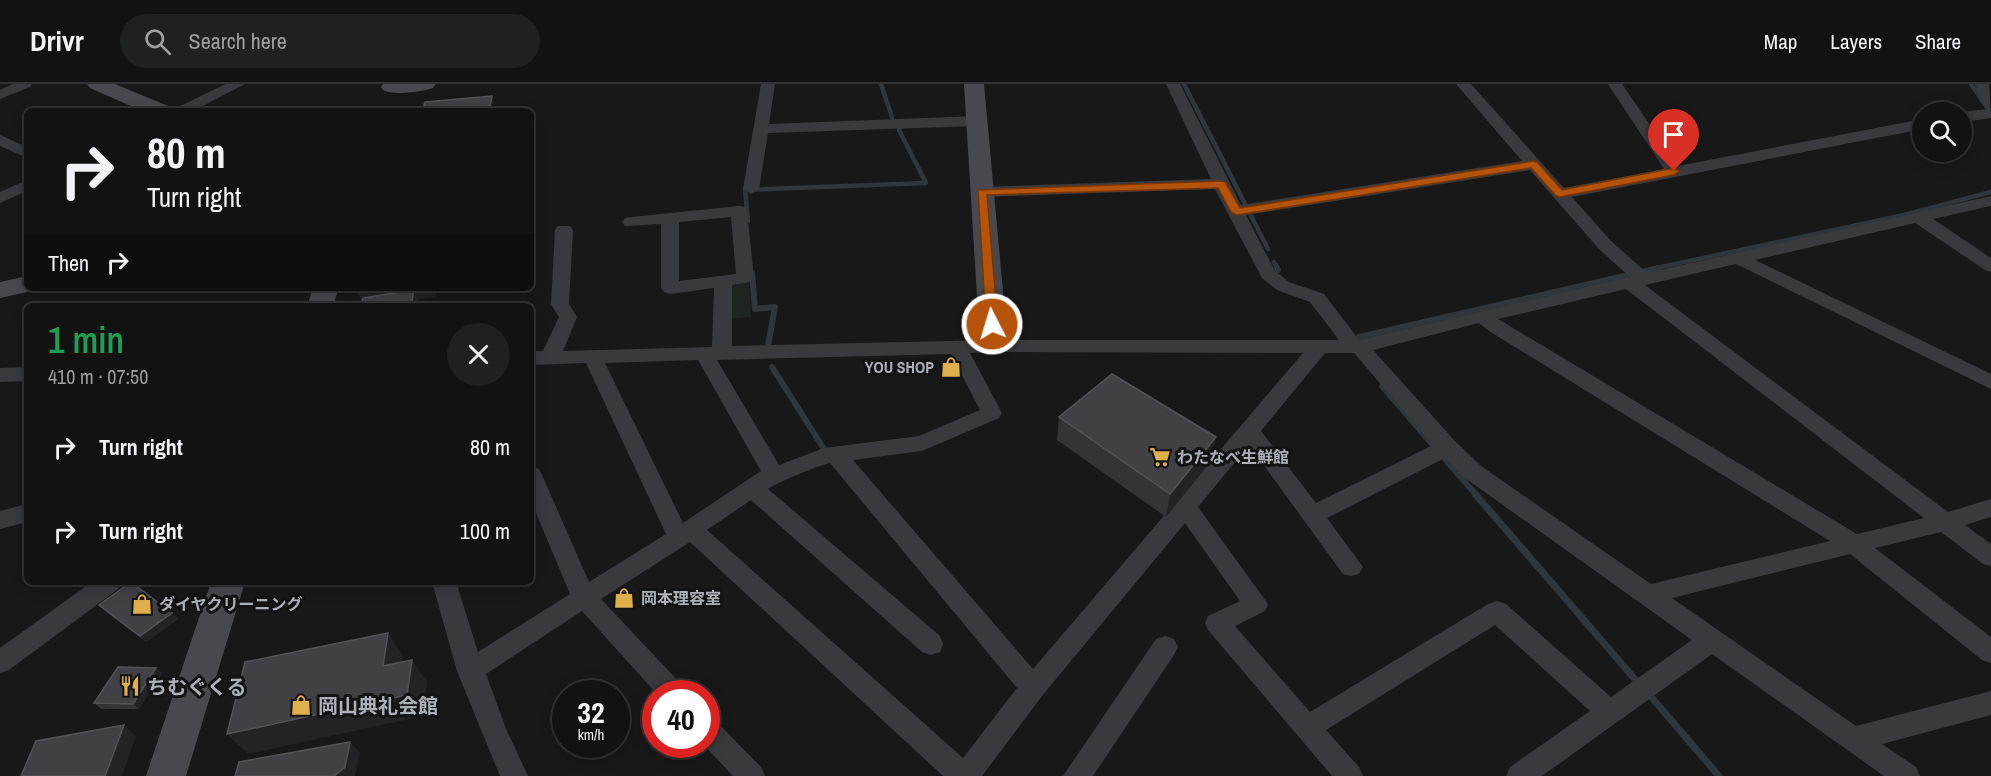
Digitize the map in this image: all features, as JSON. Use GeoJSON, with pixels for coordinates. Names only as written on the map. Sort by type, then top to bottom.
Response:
{"type":"FeatureCollection","features":[{"type":"Feature","properties":{"kind":"street"},"geometry":{"type":"LineString","coordinates":[[0,94],[25,84]]}},
{"type":"Feature","properties":{"kind":"street"},"geometry":{"type":"LineString","coordinates":[[97,84],[153,108]]}},
{"type":"Feature","properties":{"kind":"street"},"geometry":{"type":"LineString","coordinates":[[187,108],[238,84]]}},
{"type":"Feature","properties":{"kind":"street"},"geometry":{"type":"LineString","coordinates":[[390,92],[426,84]]}},
{"type":"Feature","properties":{"kind":"street"},"geometry":{"type":"LineString","coordinates":[[751,189],[768,84]]}},
{"type":"Feature","properties":{"kind":"street"},"geometry":{"type":"LineString","coordinates":[[974,84],[994,346]]}},
{"type":"Feature","properties":{"kind":"street"},"geometry":{"type":"LineString","coordinates":[[1173,84],[1221,184],[1244,210],[1268,274],[1283,286],[1317,298],[1440,450],[1650,594],[1906,776]]}},
{"type":"Feature","properties":{"kind":"street"},"geometry":{"type":"LineString","coordinates":[[1463,84],[1636,277],[1991,557]]}},
{"type":"Feature","properties":{"kind":"street"},"geometry":{"type":"LineString","coordinates":[[1615,84],[1674,171]]}},
{"type":"Feature","properties":{"kind":"street"},"geometry":{"type":"LineString","coordinates":[[1972,115],[1990,111],[1982,84]]}},
{"type":"Feature","properties":{"kind":"street"},"geometry":{"type":"LineString","coordinates":[[760,129],[977,121]]}},
{"type":"Feature","properties":{"kind":"street"},"geometry":{"type":"LineString","coordinates":[[1560,194],[1912,126]]}},
{"type":"Feature","properties":{"kind":"street"},"geometry":{"type":"LineString","coordinates":[[0,140],[24,152]]}},
{"type":"Feature","properties":{"kind":"street"},"geometry":{"type":"LineString","coordinates":[[1244,210],[1534,164]]}},
{"type":"Feature","properties":{"kind":"street"},"geometry":{"type":"LineString","coordinates":[[982,192],[1221,184]]}},
{"type":"Feature","properties":{"kind":"street"},"geometry":{"type":"LineString","coordinates":[[0,198],[24,186]]}},
{"type":"Feature","properties":{"kind":"street"},"geometry":{"type":"LineString","coordinates":[[541,358],[994,346],[1357,347],[1636,277],[1737,258],[1991,201]]}},
{"type":"Feature","properties":{"kind":"street"},"geometry":{"type":"LineString","coordinates":[[631,222],[670,218],[739,211],[745,278],[670,288],[670,218]]}},
{"type":"Feature","properties":{"kind":"street"},"geometry":{"type":"LineString","coordinates":[[1919,218],[1991,266]]}},
{"type":"Feature","properties":{"kind":"street"},"geometry":{"type":"LineString","coordinates":[[541,358],[568,316],[560,304],[564,231]]}},
{"type":"Feature","properties":{"kind":"street"},"geometry":{"type":"LineString","coordinates":[[1737,258],[1991,382]]}},
{"type":"Feature","properties":{"kind":"street"},"geometry":{"type":"LineString","coordinates":[[723,281],[713,354],[773,474]]}},
{"type":"Feature","properties":{"kind":"street"},"geometry":{"type":"LineString","coordinates":[[0,290],[24,285]]}},
{"type":"Feature","properties":{"kind":"street"},"geometry":{"type":"LineString","coordinates":[[1482,316],[1496,327],[1854,544],[1991,652]]}},
{"type":"Feature","properties":{"kind":"street"},"geometry":{"type":"LineString","coordinates":[[592,356],[685,534],[964,776],[1033,688],[1320,346]]}},
{"type":"Feature","properties":{"kind":"street"},"geometry":{"type":"LineString","coordinates":[[470,671],[583,596],[685,534],[773,474],[787,472],[824,456],[922,443],[992,413],[957,347]]}},
{"type":"Feature","properties":{"kind":"street"},"geometry":{"type":"LineString","coordinates":[[0,375],[24,374]]}},
{"type":"Feature","properties":{"kind":"street"},"geometry":{"type":"LineString","coordinates":[[1249,430],[1351,567]]}},
{"type":"Feature","properties":{"kind":"street"},"geometry":{"type":"LineString","coordinates":[[1312,516],[1440,450]]}},
{"type":"Feature","properties":{"kind":"street"},"geometry":{"type":"LineString","coordinates":[[835,454],[1033,688]]}},
{"type":"Feature","properties":{"kind":"street"},"geometry":{"type":"LineString","coordinates":[[534,483],[583,596],[661,680]]}},
{"type":"Feature","properties":{"kind":"street"},"geometry":{"type":"LineString","coordinates":[[753,488],[931,644]]}},
{"type":"Feature","properties":{"kind":"street"},"geometry":{"type":"LineString","coordinates":[[1185,506],[1256,604],[1217,623],[1349,776]]}},
{"type":"Feature","properties":{"kind":"street"},"geometry":{"type":"LineString","coordinates":[[1650,594],[1944,522],[1991,508]]}},
{"type":"Feature","properties":{"kind":"street"},"geometry":{"type":"LineString","coordinates":[[0,520],[24,514]]}},
{"type":"Feature","properties":{"kind":"street"},"geometry":{"type":"LineString","coordinates":[[0,662],[106,585]]}},
{"type":"Feature","properties":{"kind":"street"},"geometry":{"type":"LineString","coordinates":[[166,776],[227,585]]}},
{"type":"Feature","properties":{"kind":"street"},"geometry":{"type":"LineString","coordinates":[[445,585],[470,671],[500,748],[514,776]]}},
{"type":"Feature","properties":{"kind":"street"},"geometry":{"type":"LineString","coordinates":[[1307,728],[1497,611],[1610,712]]}},
{"type":"Feature","properties":{"kind":"street"},"geometry":{"type":"LineString","coordinates":[[1520,776],[1713,639]]}},
{"type":"Feature","properties":{"kind":"street"},"geometry":{"type":"LineString","coordinates":[[1077,776],[1165,647]]}},
{"type":"Feature","properties":{"kind":"street"},"geometry":{"type":"LineString","coordinates":[[1853,739],[1991,703]]}},
{"type":"Feature","properties":{"kind":"street"},"geometry":{"type":"LineString","coordinates":[[720,744],[751,776]]}},
{"type":"Feature","properties":{"kind":"shaded area"},"geometry":{"type":"Polygon","coordinates":[[[749,283],[751,317],[729,319],[728,285],[749,283]]]}},
{"type":"Feature","properties":{"kind":"building"},"geometry":{"type":"Polygon","coordinates":[[[492,96],[490,108],[423,108],[425,102],[492,96]]]}},
{"type":"Feature","properties":{"kind":"building"},"geometry":{"type":"Polygon","coordinates":[[[414,291],[412,303],[362,303],[363,298],[414,291]]]}},
{"type":"Feature","properties":{"kind":"building"},"geometry":{"type":"Polygon","coordinates":[[[1112,374],[1216,437],[1170,494],[1059,417],[1112,374]]]}},
{"type":"Feature","properties":{"kind":"building"},"geometry":{"type":"Polygon","coordinates":[[[127,585],[135,585],[172,613],[140,636],[99,605],[127,585]]]}},
{"type":"Feature","properties":{"kind":"building"},"geometry":{"type":"Polygon","coordinates":[[[388,633],[383,666],[412,660],[407,695],[227,734],[245,662],[388,633]]]}},
{"type":"Feature","properties":{"kind":"building"},"geometry":{"type":"Polygon","coordinates":[[[118,667],[156,668],[133,704],[94,703],[118,667]]]}},
{"type":"Feature","properties":{"kind":"building"},"geometry":{"type":"Polygon","coordinates":[[[124,725],[105,776],[21,776],[36,741],[124,725]]]}},
{"type":"Feature","properties":{"kind":"building"},"geometry":{"type":"Polygon","coordinates":[[[350,742],[345,767],[334,776],[235,776],[239,762],[350,742]]]}},
{"type":"Feature","properties":{"kind":"waterway"},"geometry":{"type":"LineString","coordinates":[[881,84],[892,117]]}},
{"type":"Feature","properties":{"kind":"waterway"},"geometry":{"type":"LineString","coordinates":[[1184,84],[1268,249]]}},
{"type":"Feature","properties":{"kind":"waterway"},"geometry":{"type":"LineString","coordinates":[[1971,84],[1991,113]]}},
{"type":"Feature","properties":{"kind":"waterway"},"geometry":{"type":"LineString","coordinates":[[748,221],[745,190],[926,183],[899,130]]}},
{"type":"Feature","properties":{"kind":"waterway"},"geometry":{"type":"LineString","coordinates":[[1652,269],[1904,215],[1991,192]]}},
{"type":"Feature","properties":{"kind":"waterway"},"geometry":{"type":"LineString","coordinates":[[1274,262],[1278,269]]}},
{"type":"Feature","properties":{"kind":"waterway"},"geometry":{"type":"LineString","coordinates":[[1359,337],[1659,268]]}},
{"type":"Feature","properties":{"kind":"waterway"},"geometry":{"type":"LineString","coordinates":[[752,273],[755,309],[775,307],[768,346]]}},
{"type":"Feature","properties":{"kind":"waterway"},"geometry":{"type":"LineString","coordinates":[[772,367],[824,449]]}},
{"type":"Feature","properties":{"kind":"waterway"},"geometry":{"type":"LineString","coordinates":[[1382,386],[1477,496]]}},
{"type":"Feature","properties":{"kind":"waterway"},"geometry":{"type":"LineString","coordinates":[[1476,495],[1640,685]]}},
{"type":"Feature","properties":{"kind":"waterway"},"geometry":{"type":"LineString","coordinates":[[1647,692],[1719,776]]}},
{"type":"Feature","properties":{"kind":"place","name":"YOU SHOP"},"geometry":{"type":"Point","coordinates":[951,367]}},
{"type":"Feature","properties":{"kind":"place","name":"わたなべ生鮮館"},"geometry":{"type":"Point","coordinates":[1160,457]}},
{"type":"Feature","properties":{"kind":"place","name":"岡本理容室"},"geometry":{"type":"Point","coordinates":[624,598]}},
{"type":"Feature","properties":{"kind":"place","name":"ダイヤクリーニング"},"geometry":{"type":"Point","coordinates":[142,604]}},
{"type":"Feature","properties":{"kind":"place","name":"ちむぐくる"},"geometry":{"type":"Point","coordinates":[130,686]}},
{"type":"Feature","properties":{"kind":"place","name":"岡山典礼会館"},"geometry":{"type":"Point","coordinates":[301,705]}},
{"type":"Feature","properties":{"kind":"route"},"geometry":{"type":"LineString","coordinates":[[992,324],[982,192],[1221,184],[1237,212],[1534,164],[1560,194],[1674,171]]}}]}
